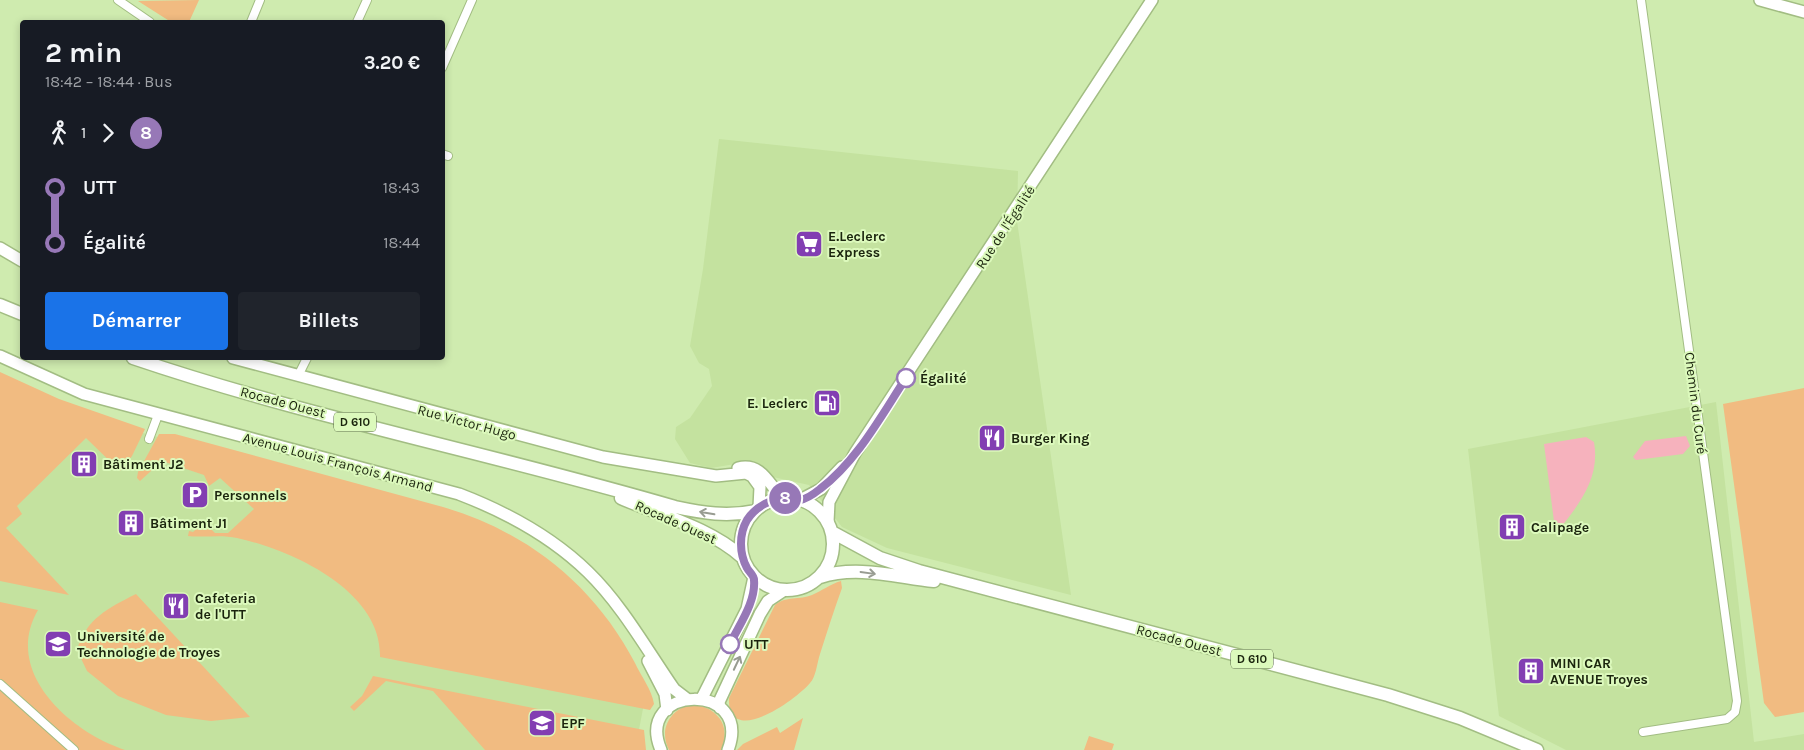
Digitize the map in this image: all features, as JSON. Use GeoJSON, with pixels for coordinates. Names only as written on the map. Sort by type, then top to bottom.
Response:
{"type":"FeatureCollection","features":[{"type":"Feature","properties":{"kind":"main road"},"geometry":{"type":"LineString","coordinates":[[0,304],[20,313]]}},
{"type":"Feature","properties":{"kind":"main road","name":"Rocade Ouest"},"geometry":{"type":"LineString","coordinates":[[139,360],[237,390],[675,507],[714,514],[737,515],[757,509]]}},
{"type":"Feature","properties":{"kind":"main road","name":"Rocade Ouest"},"geometry":{"type":"LineString","coordinates":[[579,481],[704,534],[734,549],[742,557]]}},
{"type":"Feature","properties":{"kind":"main road"},"geometry":{"type":"LineString","coordinates":[[782,498],[800,500],[811,505],[830,527],[832,556],[820,577],[799,589],[783,591],[763,584],[754,577],[742,557],[742,532],[757,509],[782,498]]}},
{"type":"Feature","properties":{"kind":"main road","name":"Rocade Ouest"},"geometry":{"type":"LineString","coordinates":[[830,527],[880,558],[961,584],[1388,695],[1460,718],[1537,750]]}},
{"type":"Feature","properties":{"kind":"main road","name":"Rocade Ouest"},"geometry":{"type":"LineString","coordinates":[[820,577],[833,573],[857,571],[961,584]]}},
{"type":"Feature","properties":{"kind":"street"},"geometry":{"type":"LineString","coordinates":[[118,0],[147,20]]}},
{"type":"Feature","properties":{"kind":"street"},"geometry":{"type":"LineString","coordinates":[[251,20],[260,0]]}},
{"type":"Feature","properties":{"kind":"street"},"geometry":{"type":"LineString","coordinates":[[358,20],[367,0]]}},
{"type":"Feature","properties":{"kind":"street"},"geometry":{"type":"LineString","coordinates":[[445,61],[472,0]]}},
{"type":"Feature","properties":{"kind":"street","name":"Rue de l'Égalité"},"geometry":{"type":"LineString","coordinates":[[855,453],[1152,0]]}},
{"type":"Feature","properties":{"kind":"street","name":"Chemin du Curé"},"geometry":{"type":"LineString","coordinates":[[1641,0],[1737,702],[1736,712],[1726,719],[1644,732]]}},
{"type":"Feature","properties":{"kind":"street"},"geometry":{"type":"LineString","coordinates":[[1760,0],[1804,12]]}},
{"type":"Feature","properties":{"kind":"street"},"geometry":{"type":"LineString","coordinates":[[0,248],[20,260]]}},
{"type":"Feature","properties":{"kind":"street","name":"Avenue Louis François Armand"},"geometry":{"type":"LineString","coordinates":[[0,356],[84,394],[459,494],[492,506],[533,530],[588,572],[609,596],[674,689],[687,699]]}},
{"type":"Feature","properties":{"kind":"street","name":"Rue Victor Hugo"},"geometry":{"type":"LineString","coordinates":[[240,360],[603,457],[716,476],[746,474],[752,476],[760,487],[757,509]]}},
{"type":"Feature","properties":{"kind":"street"},"geometry":{"type":"LineString","coordinates":[[298,376],[305,360]]}},
{"type":"Feature","properties":{"kind":"street"},"geometry":{"type":"LineString","coordinates":[[149,438],[158,415]]}},
{"type":"Feature","properties":{"kind":"street"},"geometry":{"type":"LineString","coordinates":[[800,500],[821,489],[855,453]]}},
{"type":"Feature","properties":{"kind":"street"},"geometry":{"type":"LineString","coordinates":[[830,527],[828,509],[832,497],[855,453]]}},
{"type":"Feature","properties":{"kind":"street","name":"Rue Victor Hugo"},"geometry":{"type":"LineString","coordinates":[[704,474],[745,466],[755,468],[761,472],[782,498]]}},
{"type":"Feature","properties":{"kind":"street"},"geometry":{"type":"LineString","coordinates":[[702,698],[747,608],[753,590],[754,577]]}},
{"type":"Feature","properties":{"kind":"street"},"geometry":{"type":"LineString","coordinates":[[728,750],[732,732],[719,702],[760,614],[768,601],[783,591]]}},
{"type":"Feature","properties":{"kind":"street","name":"Avenue Louis François Armand"},"geometry":{"type":"LineString","coordinates":[[628,622],[665,694],[667,710]]}},
{"type":"Feature","properties":{"kind":"street"},"geometry":{"type":"LineString","coordinates":[[0,684],[74,750]]}},
{"type":"Feature","properties":{"kind":"street"},"geometry":{"type":"LineString","coordinates":[[661,750],[658,731],[662,716],[667,710],[687,699],[702,698],[720,708]]}},
{"type":"Feature","properties":{"kind":"shaded area"},"geometry":{"type":"Polygon","coordinates":[[[199,0],[190,20],[168,20],[138,1],[199,0]]]}},
{"type":"Feature","properties":{"kind":"shaded area"},"geometry":{"type":"Polygon","coordinates":[[[719,139],[1018,171],[1017,221],[1071,595],[887,548],[842,527],[809,485],[773,477],[753,461],[711,468],[690,463],[675,439],[676,427],[690,418],[712,386],[709,369],[699,363],[690,346],[703,269],[719,139]]]}},
{"type":"Feature","properties":{"kind":"shaded area"},"geometry":{"type":"Polygon","coordinates":[[[0,372],[59,399],[145,429],[132,456],[120,471],[86,438],[17,506],[22,514],[6,528],[69,595],[0,581],[0,372]]]}},
{"type":"Feature","properties":{"kind":"shaded area"},"geometry":{"type":"Polygon","coordinates":[[[0,377],[113,425],[468,520],[645,698],[637,740],[640,750],[59,750],[0,698],[0,377]]]}},
{"type":"Feature","properties":{"kind":"shaded area"},"geometry":{"type":"Polygon","coordinates":[[[1804,388],[1804,712],[1775,717],[1764,703],[1723,404],[1804,388]]]}},
{"type":"Feature","properties":{"kind":"shaded area"},"geometry":{"type":"Polygon","coordinates":[[[1716,402],[1754,742],[1804,734],[1804,750],[1566,750],[1499,716],[1468,449],[1716,402]]]}},
{"type":"Feature","properties":{"kind":"shaded area"},"geometry":{"type":"Polygon","coordinates":[[[159,434],[175,434],[443,507],[503,531],[556,565],[600,609],[635,663],[649,688],[654,704],[650,710],[380,657],[377,633],[366,612],[350,594],[330,577],[283,552],[259,544],[231,537],[188,536],[189,531],[193,532],[204,522],[215,533],[228,533],[254,509],[220,478],[209,486],[204,475],[162,461],[140,481],[137,478],[138,472],[159,434]]]}},
{"type":"Feature","properties":{"kind":"shaded area"},"geometry":{"type":"Polygon","coordinates":[[[1686,436],[1690,446],[1683,454],[1636,460],[1633,457],[1645,441],[1686,436]]]}},
{"type":"Feature","properties":{"kind":"shaded area"},"geometry":{"type":"Polygon","coordinates":[[[1586,437],[1594,442],[1595,454],[1592,477],[1576,508],[1561,527],[1555,529],[1544,444],[1586,437]]]}},
{"type":"Feature","properties":{"kind":"shaded area"},"geometry":{"type":"Polygon","coordinates":[[[841,581],[842,588],[812,680],[802,691],[778,709],[750,720],[739,720],[731,713],[729,698],[775,605],[783,600],[812,595],[841,581]]]}},
{"type":"Feature","properties":{"kind":"shaded area"},"geometry":{"type":"Polygon","coordinates":[[[136,594],[250,717],[211,721],[166,715],[118,696],[87,671],[77,650],[86,630],[92,622],[107,610],[136,594]]]}},
{"type":"Feature","properties":{"kind":"shaded area"},"geometry":{"type":"Polygon","coordinates":[[[0,602],[38,610],[29,633],[29,656],[35,677],[47,696],[64,714],[83,729],[125,750],[0,750],[0,602]]]}},
{"type":"Feature","properties":{"kind":"shaded area","name":"EPF"},"geometry":{"type":"Polygon","coordinates":[[[373,676],[644,730],[646,750],[485,750],[433,691],[386,681],[354,711],[350,707],[362,696],[373,676]]]}},
{"type":"Feature","properties":{"kind":"shaded area"},"geometry":{"type":"Polygon","coordinates":[[[693,704],[709,709],[720,719],[725,733],[721,750],[669,750],[665,735],[669,721],[678,710],[693,704]]]}},
{"type":"Feature","properties":{"kind":"shaded area"},"geometry":{"type":"Polygon","coordinates":[[[803,718],[794,750],[737,750],[743,744],[777,727],[780,733],[803,718]]]}},
{"type":"Feature","properties":{"kind":"shaded area"},"geometry":{"type":"Polygon","coordinates":[[[1089,736],[1114,744],[1112,750],[1084,750],[1089,736]]]}},
{"type":"Feature","properties":{"kind":"bus line","name":"8"},"geometry":{"type":"LineString","coordinates":[[730,644],[747,608],[754,586],[754,577],[744,562],[740,544],[742,532],[747,521],[755,511],[766,503],[782,498],[800,500],[811,496],[821,489],[855,453],[906,378]]}},
{"type":"Feature","properties":{"kind":"place","name":"E.Leclerc Express"},"geometry":{"type":"Point","coordinates":[809,244]}},
{"type":"Feature","properties":{"kind":"place","name":"Égalité"},"geometry":{"type":"Point","coordinates":[906,378]}},
{"type":"Feature","properties":{"kind":"place","name":"E. Leclerc"},"geometry":{"type":"Point","coordinates":[827,403]}},
{"type":"Feature","properties":{"kind":"place","name":"Burger King"},"geometry":{"type":"Point","coordinates":[992,438]}},
{"type":"Feature","properties":{"kind":"place","name":"Bâtiment J2"},"geometry":{"type":"Point","coordinates":[84,464]}},
{"type":"Feature","properties":{"kind":"place","name":"Personnels"},"geometry":{"type":"Point","coordinates":[195,495]}},
{"type":"Feature","properties":{"kind":"place","name":"Bâtiment J1"},"geometry":{"type":"Point","coordinates":[131,523]}},
{"type":"Feature","properties":{"kind":"place","name":"Calipage"},"geometry":{"type":"Point","coordinates":[1512,527]}},
{"type":"Feature","properties":{"kind":"place","name":"Cafeteria de l'UTT"},"geometry":{"type":"Point","coordinates":[176,606]}},
{"type":"Feature","properties":{"kind":"place","name":"Université de Technologie de Troyes"},"geometry":{"type":"Point","coordinates":[58,644]}},
{"type":"Feature","properties":{"kind":"place","name":"UTT"},"geometry":{"type":"Point","coordinates":[730,644]}},
{"type":"Feature","properties":{"kind":"place","name":"MINI CAR AVENUE Troyes"},"geometry":{"type":"Point","coordinates":[1531,671]}},
{"type":"Feature","properties":{"kind":"place","name":"EPF"},"geometry":{"type":"Point","coordinates":[542,723]}}]}
